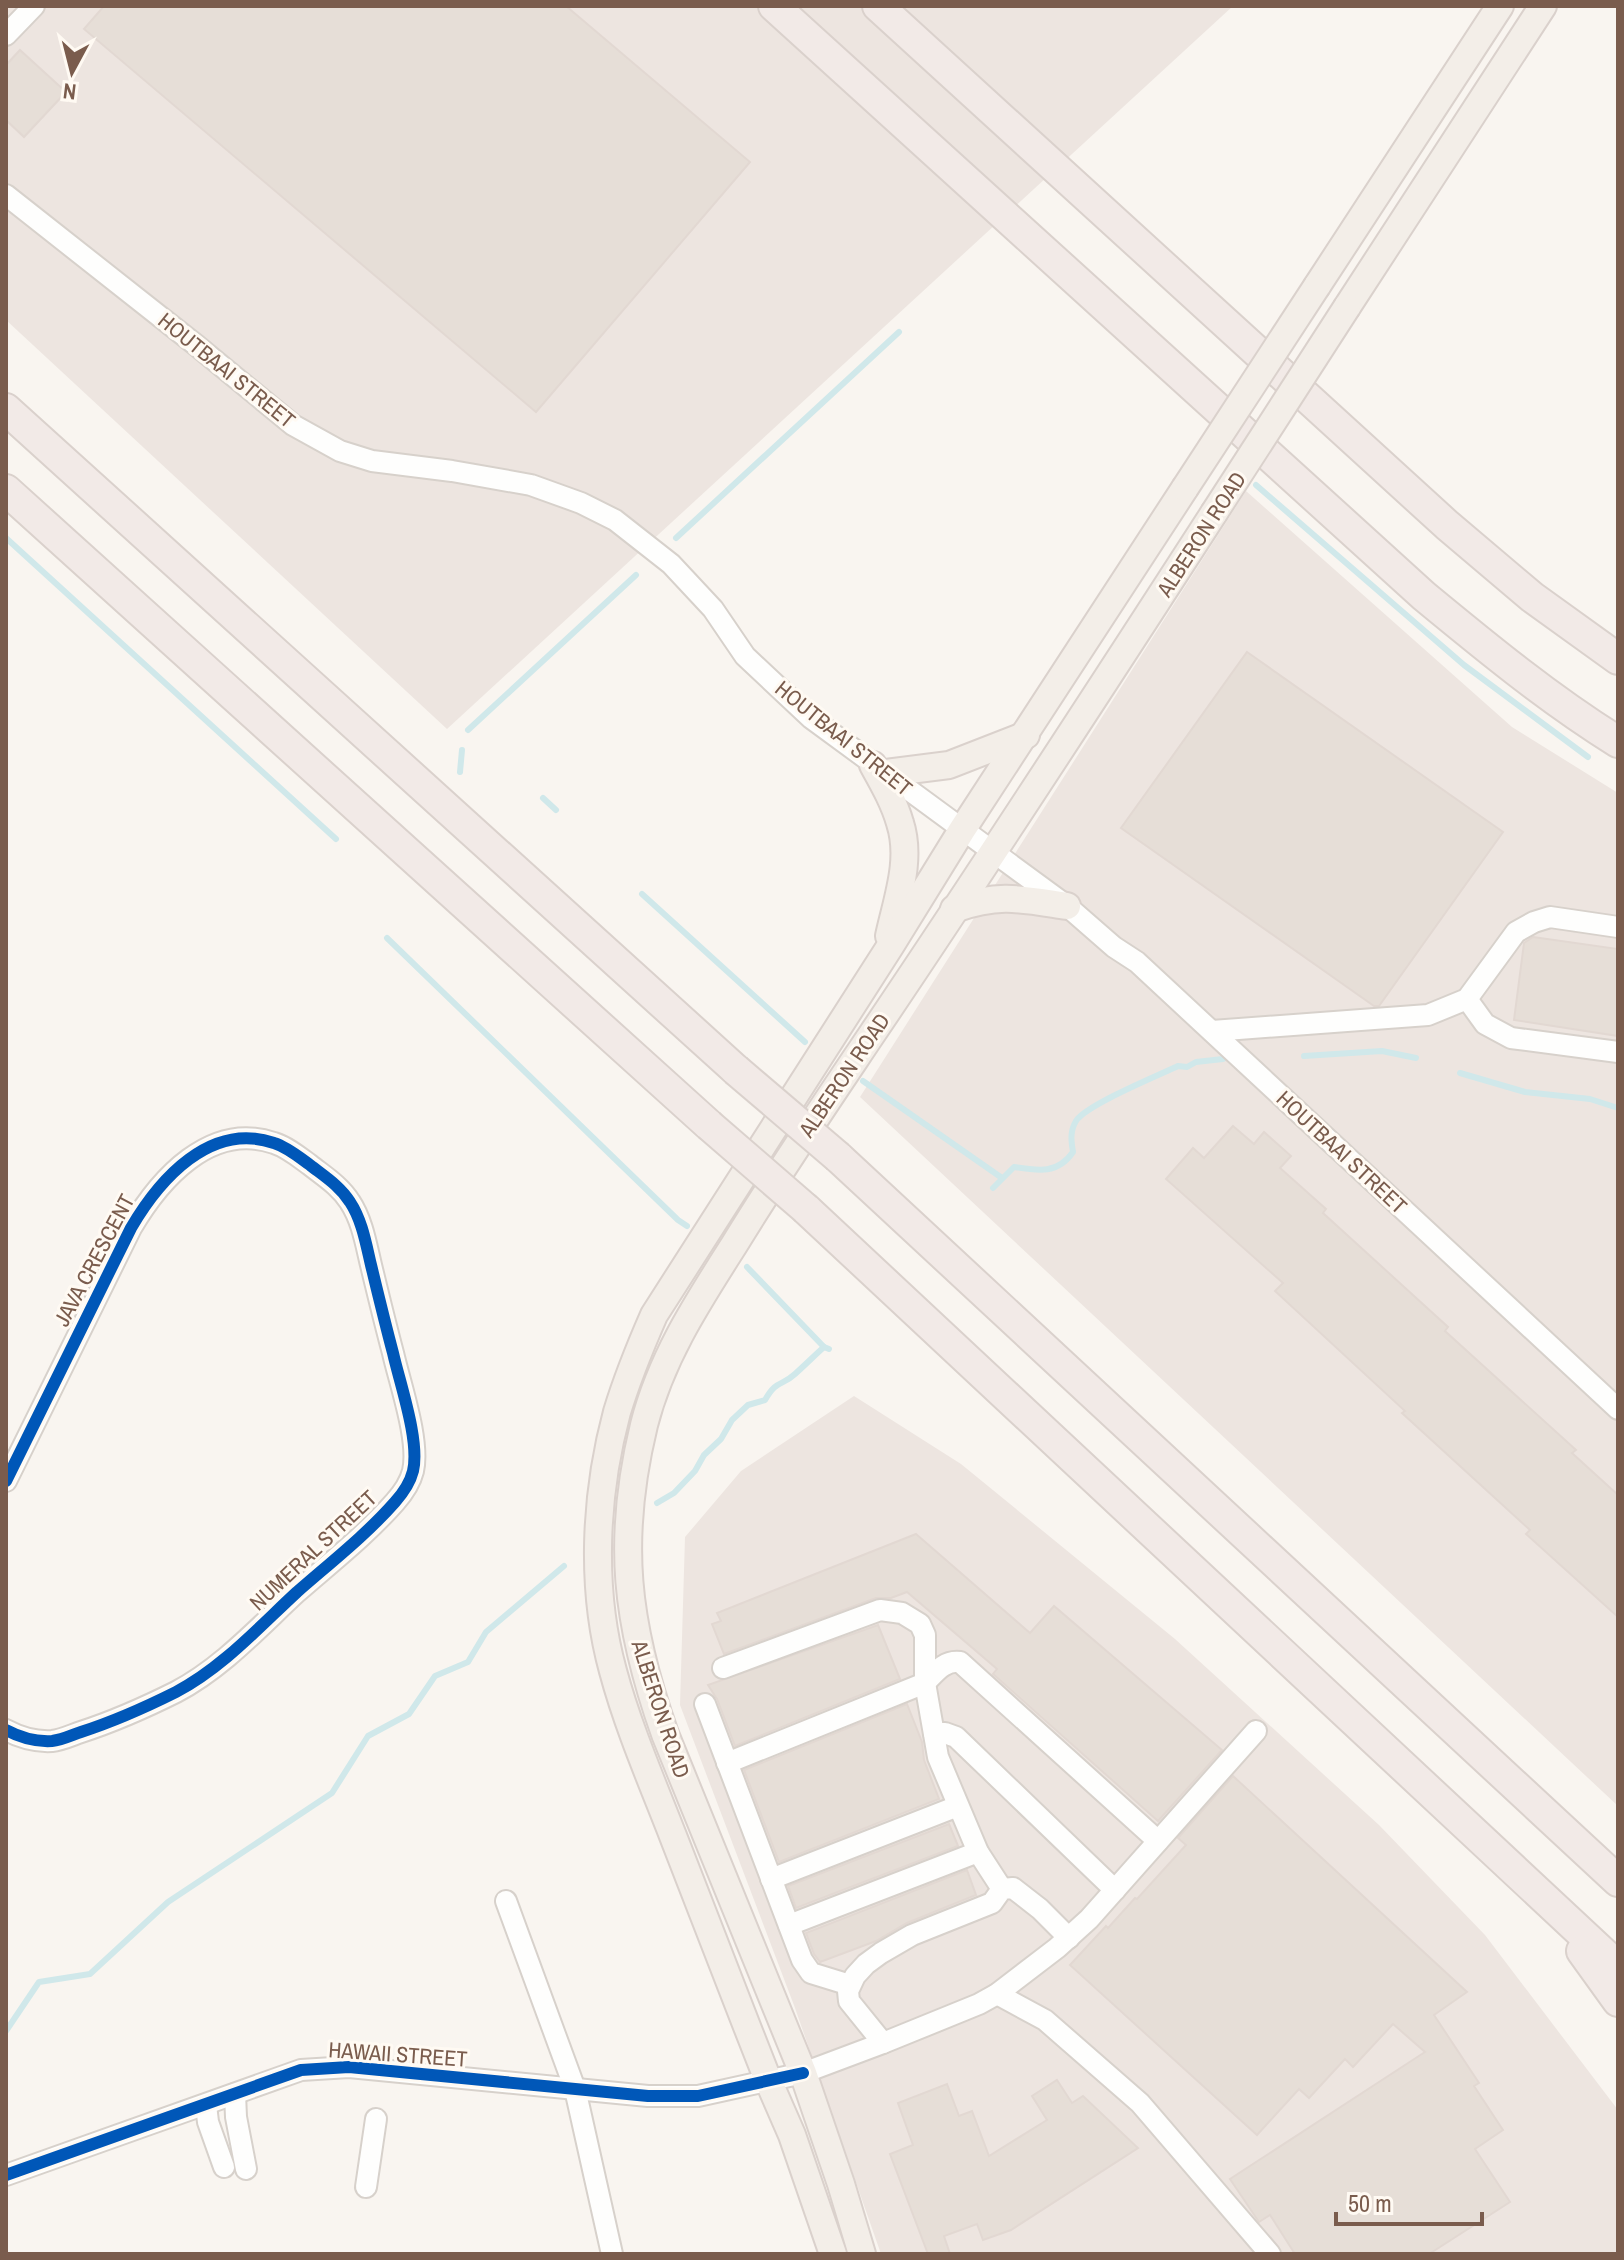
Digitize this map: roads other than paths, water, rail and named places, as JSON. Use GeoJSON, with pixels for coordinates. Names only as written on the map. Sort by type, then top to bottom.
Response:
{"type":"FeatureCollection","features":[{"type":"Feature","properties":{"kind":"highway"},"geometry":{"type":"LineString","coordinates":[[774,6],[1424,596],[1501,660],[1572,713],[1618,742]]}},
{"type":"Feature","properties":{"kind":"highway"},"geometry":{"type":"LineString","coordinates":[[878,6],[1447,525],[1532,597],[1618,659]]}},
{"type":"Feature","properties":{"kind":"highway"},"geometry":{"type":"LineString","coordinates":[[6,409],[736,1070],[838,1157],[1618,1881]]}},
{"type":"Feature","properties":{"kind":"highway"},"geometry":{"type":"LineString","coordinates":[[6,490],[806,1209],[1618,1967]]}},
{"type":"Feature","properties":{"kind":"highway"},"geometry":{"type":"LineString","coordinates":[[1541,1895],[1618,2001]]}},
{"type":"Feature","properties":{"kind":"main road","name":"ALBERON ROAD"},"geometry":{"type":"LineString","coordinates":[[833,2254],[792,2135],[634,1735],[612,1670],[602,1619],[598,1560],[601,1495],[618,1411],[654,1315],[962,830],[1500,6]]}},
{"type":"Feature","properties":{"kind":"main road","name":"ALBERON ROAD"},"geometry":{"type":"LineString","coordinates":[[862,2254],[803,2073],[651,1694],[640,1654],[628,1579],[630,1501],[644,1424],[655,1388],[683,1326],[789,1157],[994,852],[1543,6]]}},
{"type":"Feature","properties":{"kind":"main road"},"geometry":{"type":"LineString","coordinates":[[885,955],[905,863],[900,822],[880,769],[949,765],[1026,735]]}},
{"type":"Feature","properties":{"kind":"main road"},"geometry":{"type":"LineString","coordinates":[[954,909],[993,898],[1067,906]]}},
{"type":"Feature","properties":{"kind":"street"},"geometry":{"type":"LineString","coordinates":[[6,35],[34,6]]}},
{"type":"Feature","properties":{"kind":"street","name":"HOUTBAAI STREET"},"geometry":{"type":"LineString","coordinates":[[6,195],[293,425],[340,451],[372,461],[531,485],[581,503],[615,520],[671,564],[713,609],[745,656],[811,718],[1067,906],[1114,947],[1137,962],[1618,1409]]}},
{"type":"Feature","properties":{"kind":"street"},"geometry":{"type":"LineString","coordinates":[[1212,1031],[1428,1015],[1467,999],[1516,932],[1534,922],[1550,917],[1618,927]]}},
{"type":"Feature","properties":{"kind":"street"},"geometry":{"type":"LineString","coordinates":[[1467,999],[1485,1024],[1511,1038],[1618,1052]]}},
{"type":"Feature","properties":{"kind":"street","name":"JAVA CRESCENT"},"geometry":{"type":"LineString","coordinates":[[6,1481],[147,1200],[163,1181],[196,1154],[228,1141],[250,1139],[275,1143],[329,1179],[344,1194],[358,1218],[392,1349]]}},
{"type":"Feature","properties":{"kind":"street","name":"NUMERAL STREET"},"geometry":{"type":"LineString","coordinates":[[6,1730],[37,1741],[56,1741],[125,1717],[186,1686],[215,1667],[361,1535],[401,1494],[413,1472],[415,1448],[392,1349]]}},
{"type":"Feature","properties":{"kind":"street"},"geometry":{"type":"LineString","coordinates":[[723,1668],[880,1610],[902,1613],[920,1624],[925,1635],[925,1683],[938,1757],[978,1852],[1002,1889]]}},
{"type":"Feature","properties":{"kind":"street"},"geometry":{"type":"LineString","coordinates":[[727,1763],[925,1683],[944,1664],[960,1662],[1158,1841]]}},
{"type":"Feature","properties":{"kind":"street"},"geometry":{"type":"LineString","coordinates":[[705,1704],[802,1960],[811,1973],[850,1985]]}},
{"type":"Feature","properties":{"kind":"street","name":"HAWAII STREET"},"geometry":{"type":"LineString","coordinates":[[6,2175],[301,2070],[324,2067],[648,2096],[698,2096],[803,2073],[979,2004],[997,1994],[1069,1938],[1256,1731]]}},
{"type":"Feature","properties":{"kind":"street"},"geometry":{"type":"LineString","coordinates":[[934,1733],[956,1737],[1115,1890]]}},
{"type":"Feature","properties":{"kind":"street"},"geometry":{"type":"LineString","coordinates":[[771,1879],[958,1806]]}},
{"type":"Feature","properties":{"kind":"street"},"geometry":{"type":"LineString","coordinates":[[789,1925],[978,1852]]}},
{"type":"Feature","properties":{"kind":"street"},"geometry":{"type":"LineString","coordinates":[[883,2043],[849,2001],[850,1985],[866,1964],[912,1935],[992,1903],[1002,1889],[1013,1888],[1069,1938]]}},
{"type":"Feature","properties":{"kind":"street"},"geometry":{"type":"LineString","coordinates":[[506,1901],[575,2089],[612,2254]]}},
{"type":"Feature","properties":{"kind":"street"},"geometry":{"type":"LineString","coordinates":[[997,1994],[1045,2020],[1140,2103],[1270,2254]]}},
{"type":"Feature","properties":{"kind":"street"},"geometry":{"type":"LineString","coordinates":[[235,2094],[246,2169]]}},
{"type":"Feature","properties":{"kind":"street"},"geometry":{"type":"LineString","coordinates":[[206,2105],[208,2122],[224,2167]]}},
{"type":"Feature","properties":{"kind":"street"},"geometry":{"type":"LineString","coordinates":[[366,2187],[376,2119]]}},
{"type":"Feature","properties":{"kind":"waterway"},"geometry":{"type":"LineString","coordinates":[[676,538],[899,332]]}},
{"type":"Feature","properties":{"kind":"waterway"},"geometry":{"type":"LineString","coordinates":[[1256,485],[1464,665],[1588,757]]}},
{"type":"Feature","properties":{"kind":"waterway"},"geometry":{"type":"LineString","coordinates":[[6,538],[336,839]]}},
{"type":"Feature","properties":{"kind":"waterway"},"geometry":{"type":"LineString","coordinates":[[468,730],[636,575]]}},
{"type":"Feature","properties":{"kind":"waterway"},"geometry":{"type":"LineString","coordinates":[[460,772],[462,750]]}},
{"type":"Feature","properties":{"kind":"waterway"},"geometry":{"type":"LineString","coordinates":[[543,798],[556,810]]}},
{"type":"Feature","properties":{"kind":"waterway"},"geometry":{"type":"LineString","coordinates":[[642,894],[805,1042]]}},
{"type":"Feature","properties":{"kind":"waterway"},"geometry":{"type":"LineString","coordinates":[[387,938],[687,1226]]}},
{"type":"Feature","properties":{"kind":"waterway"},"geometry":{"type":"LineString","coordinates":[[1304,1056],[1382,1051],[1416,1058]]}},
{"type":"Feature","properties":{"kind":"waterway"},"geometry":{"type":"LineString","coordinates":[[993,1188],[1014,1167],[1040,1170],[1061,1164],[1073,1152],[1072,1136],[1076,1121],[1107,1099],[1178,1066],[1223,1059]]}},
{"type":"Feature","properties":{"kind":"waterway"},"geometry":{"type":"LineString","coordinates":[[1460,1073],[1525,1092],[1590,1099],[1618,1108]]}},
{"type":"Feature","properties":{"kind":"waterway"},"geometry":{"type":"LineString","coordinates":[[863,1081],[1002,1178]]}},
{"type":"Feature","properties":{"kind":"waterway"},"geometry":{"type":"LineString","coordinates":[[747,1267],[829,1349]]}},
{"type":"Feature","properties":{"kind":"waterway"},"geometry":{"type":"LineString","coordinates":[[657,1503],[674,1493],[695,1471],[732,1420],[748,1405],[765,1400],[776,1386],[790,1378],[824,1347]]}},
{"type":"Feature","properties":{"kind":"waterway"},"geometry":{"type":"LineString","coordinates":[[6,2031],[39,1982],[90,1974],[168,1902],[332,1793],[368,1736],[409,1714],[435,1676],[468,1662],[486,1632],[564,1566]]}}]}
